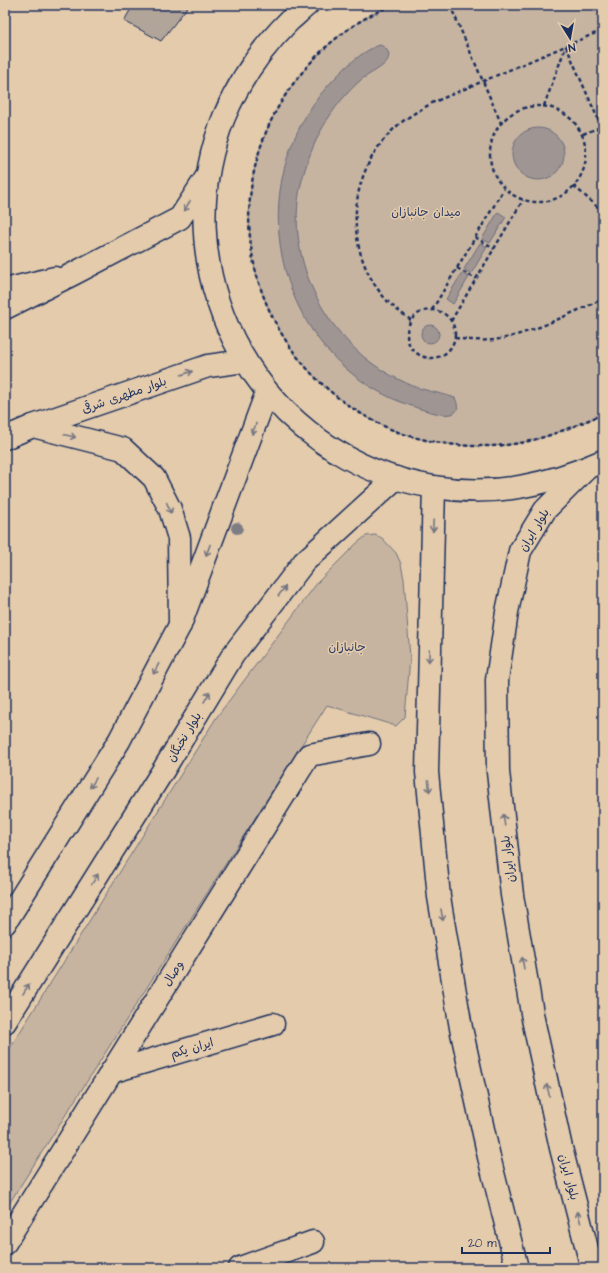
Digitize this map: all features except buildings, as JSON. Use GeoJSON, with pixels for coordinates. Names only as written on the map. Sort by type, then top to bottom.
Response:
{"type":"FeatureCollection","features":[{"type":"Feature","properties":{"kind":"main road"},"geometry":{"type":"LineString","coordinates":[[307,5],[276,34],[251,65],[232,99],[217,135],[208,173],[204,212],[206,251],[214,289],[227,326],[245,361],[268,392],[294,420],[325,444],[360,464],[396,478],[434,487],[473,491],[512,488],[550,481],[595,465]]}},
{"type":"Feature","properties":{"kind":"main road"},"geometry":{"type":"LineString","coordinates":[[5,308],[180,218],[208,173]]}},
{"type":"Feature","properties":{"kind":"main road"},"geometry":{"type":"LineString","coordinates":[[5,290],[73,274]]}},
{"type":"Feature","properties":{"kind":"main road","name":"بلوار مطهری شرقی"},"geometry":{"type":"LineString","coordinates":[[5,438],[33,426],[208,366],[245,361]]}},
{"type":"Feature","properties":{"kind":"main road"},"geometry":{"type":"LineString","coordinates":[[5,923],[119,741],[180,624],[268,392]]}},
{"type":"Feature","properties":{"kind":"main road"},"geometry":{"type":"LineString","coordinates":[[33,426],[123,449],[154,478],[170,509],[179,538],[180,624]]}},
{"type":"Feature","properties":{"kind":"main road","name":"بلوار ایران"},"geometry":{"type":"LineString","coordinates":[[592,1268],[561,1148],[533,1019],[512,895],[498,764],[497,680],[507,612],[520,551],[545,510],[595,465]]}},
{"type":"Feature","properties":{"kind":"main road","name":"بلوار نخبگان"},"geometry":{"type":"LineString","coordinates":[[5,1022],[164,769],[233,655],[304,562],[396,478]]}},
{"type":"Feature","properties":{"kind":"main road"},"geometry":{"type":"LineString","coordinates":[[434,487],[427,772],[439,897],[463,1035],[489,1157],[517,1268]]}},
{"type":"Feature","properties":{"kind":"main road","name":"وصال"},"geometry":{"type":"LineString","coordinates":[[5,1243],[309,755],[369,744]]}},
{"type":"Feature","properties":{"kind":"main road","name":"ایران یکم"},"geometry":{"type":"LineString","coordinates":[[111,1072],[273,1024]]}},
{"type":"Feature","properties":{"kind":"main road"},"geometry":{"type":"LineString","coordinates":[[240,1268],[313,1242]]}},
{"type":"Feature","properties":{"kind":"path"},"geometry":{"type":"LineString","coordinates":[[392,5],[359,22],[332,41],[308,64],[300,74],[288,90],[272,118],[260,148],[252,180],[249,213],[250,246],[257,277],[267,308],[283,337],[302,364],[324,388],[350,408],[379,424],[409,436],[441,443],[474,446],[507,445],[539,439],[603,414]]}},
{"type":"Feature","properties":{"kind":"path"},"geometry":{"type":"LineString","coordinates":[[450,5],[501,123]]}},
{"type":"Feature","properties":{"kind":"path"},"geometry":{"type":"LineString","coordinates":[[411,320],[396,309],[374,282],[365,266],[356,232],[355,215],[361,180],[376,149],[387,135],[400,123],[434,102],[603,30]]}},
{"type":"Feature","properties":{"kind":"path"},"geometry":{"type":"LineString","coordinates":[[544,106],[566,46]]}},
{"type":"Feature","properties":{"kind":"path"},"geometry":{"type":"LineString","coordinates":[[566,46],[602,126],[583,134]]}},
{"type":"Feature","properties":{"kind":"path"},"geometry":{"type":"LineString","coordinates":[[532,106],[544,106],[556,109],[567,115],[576,124],[583,134],[586,148],[586,161],[582,175],[574,186],[564,195],[551,201],[537,202],[523,200],[504,189],[495,177],[491,164],[490,150],[493,135],[501,123],[520,109],[532,106]]}},
{"type":"Feature","properties":{"kind":"path"},"geometry":{"type":"LineString","coordinates":[[574,186],[603,212]]}},
{"type":"Feature","properties":{"kind":"path"},"geometry":{"type":"LineString","coordinates":[[432,310],[504,189]]}},
{"type":"Feature","properties":{"kind":"path"},"geometry":{"type":"LineString","coordinates":[[451,322],[523,200]]}},
{"type":"Feature","properties":{"kind":"path"},"geometry":{"type":"LineString","coordinates":[[475,237],[494,249]]}},
{"type":"Feature","properties":{"kind":"path"},"geometry":{"type":"LineString","coordinates":[[457,268],[476,279]]}},
{"type":"Feature","properties":{"kind":"path"},"geometry":{"type":"LineString","coordinates":[[455,338],[476,341],[494,340],[511,336],[532,329],[603,299]]}},
{"type":"Feature","properties":{"kind":"path"},"geometry":{"type":"LineString","coordinates":[[432,310],[446,315],[455,329],[455,338],[452,346],[446,353],[439,357],[422,357],[414,352],[409,345],[407,328],[411,320],[420,313],[432,310]]}},
{"type":"Feature","properties":{"kind":"green space","name":"میدان جانبازان"},"geometry":{"type":"Polygon","coordinates":[[[392,5],[603,5],[603,414],[543,437],[530,441],[505,445],[457,445],[433,442],[410,436],[376,422],[338,398],[314,376],[293,351],[276,324],[263,294],[254,263],[250,231],[250,198],[252,182],[255,166],[265,135],[271,120],[287,92],[317,56],[328,45],[352,27],[378,11],[392,5]]]}},
{"type":"Feature","properties":{"kind":"green space","name":"جانبازان"},"geometry":{"type":"Polygon","coordinates":[[[375,535],[382,538],[396,553],[401,564],[404,579],[410,658],[405,717],[396,726],[327,705],[5,1210],[5,1056],[216,718],[318,582],[356,544],[366,536],[375,535]]]}},
{"type":"Feature","properties":{"kind":"shaded area"},"geometry":{"type":"Polygon","coordinates":[[[380,45],[386,48],[389,54],[387,62],[362,79],[340,101],[323,127],[310,154],[301,184],[297,213],[299,243],[306,272],[318,299],[333,324],[352,346],[375,365],[400,380],[419,388],[455,398],[457,408],[455,413],[438,414],[403,403],[361,380],[326,349],[301,312],[285,270],[278,225],[282,180],[296,136],[320,95],[332,81],[355,59],[372,48],[380,45]]]}},
{"type":"Feature","properties":{"kind":"shaded area"},"geometry":{"type":"Polygon","coordinates":[[[533,128],[543,128],[557,135],[564,149],[564,159],[557,173],[543,180],[533,180],[523,176],[516,169],[512,159],[512,149],[516,139],[523,132],[533,128]]]}},
{"type":"Feature","properties":{"kind":"shaded area"},"geometry":{"type":"Polygon","coordinates":[[[498,212],[506,217],[490,243],[482,239],[498,212]]]}},
{"type":"Feature","properties":{"kind":"shaded area"},"geometry":{"type":"Polygon","coordinates":[[[480,243],[487,247],[471,274],[464,269],[480,243]]]}},
{"type":"Feature","properties":{"kind":"shaded area"},"geometry":{"type":"Polygon","coordinates":[[[462,273],[469,277],[453,304],[446,299],[462,273]]]}},
{"type":"Feature","properties":{"kind":"shaded area"},"geometry":{"type":"Polygon","coordinates":[[[430,325],[436,328],[439,334],[436,340],[430,343],[424,340],[421,334],[424,328],[430,325]]]}}]}
